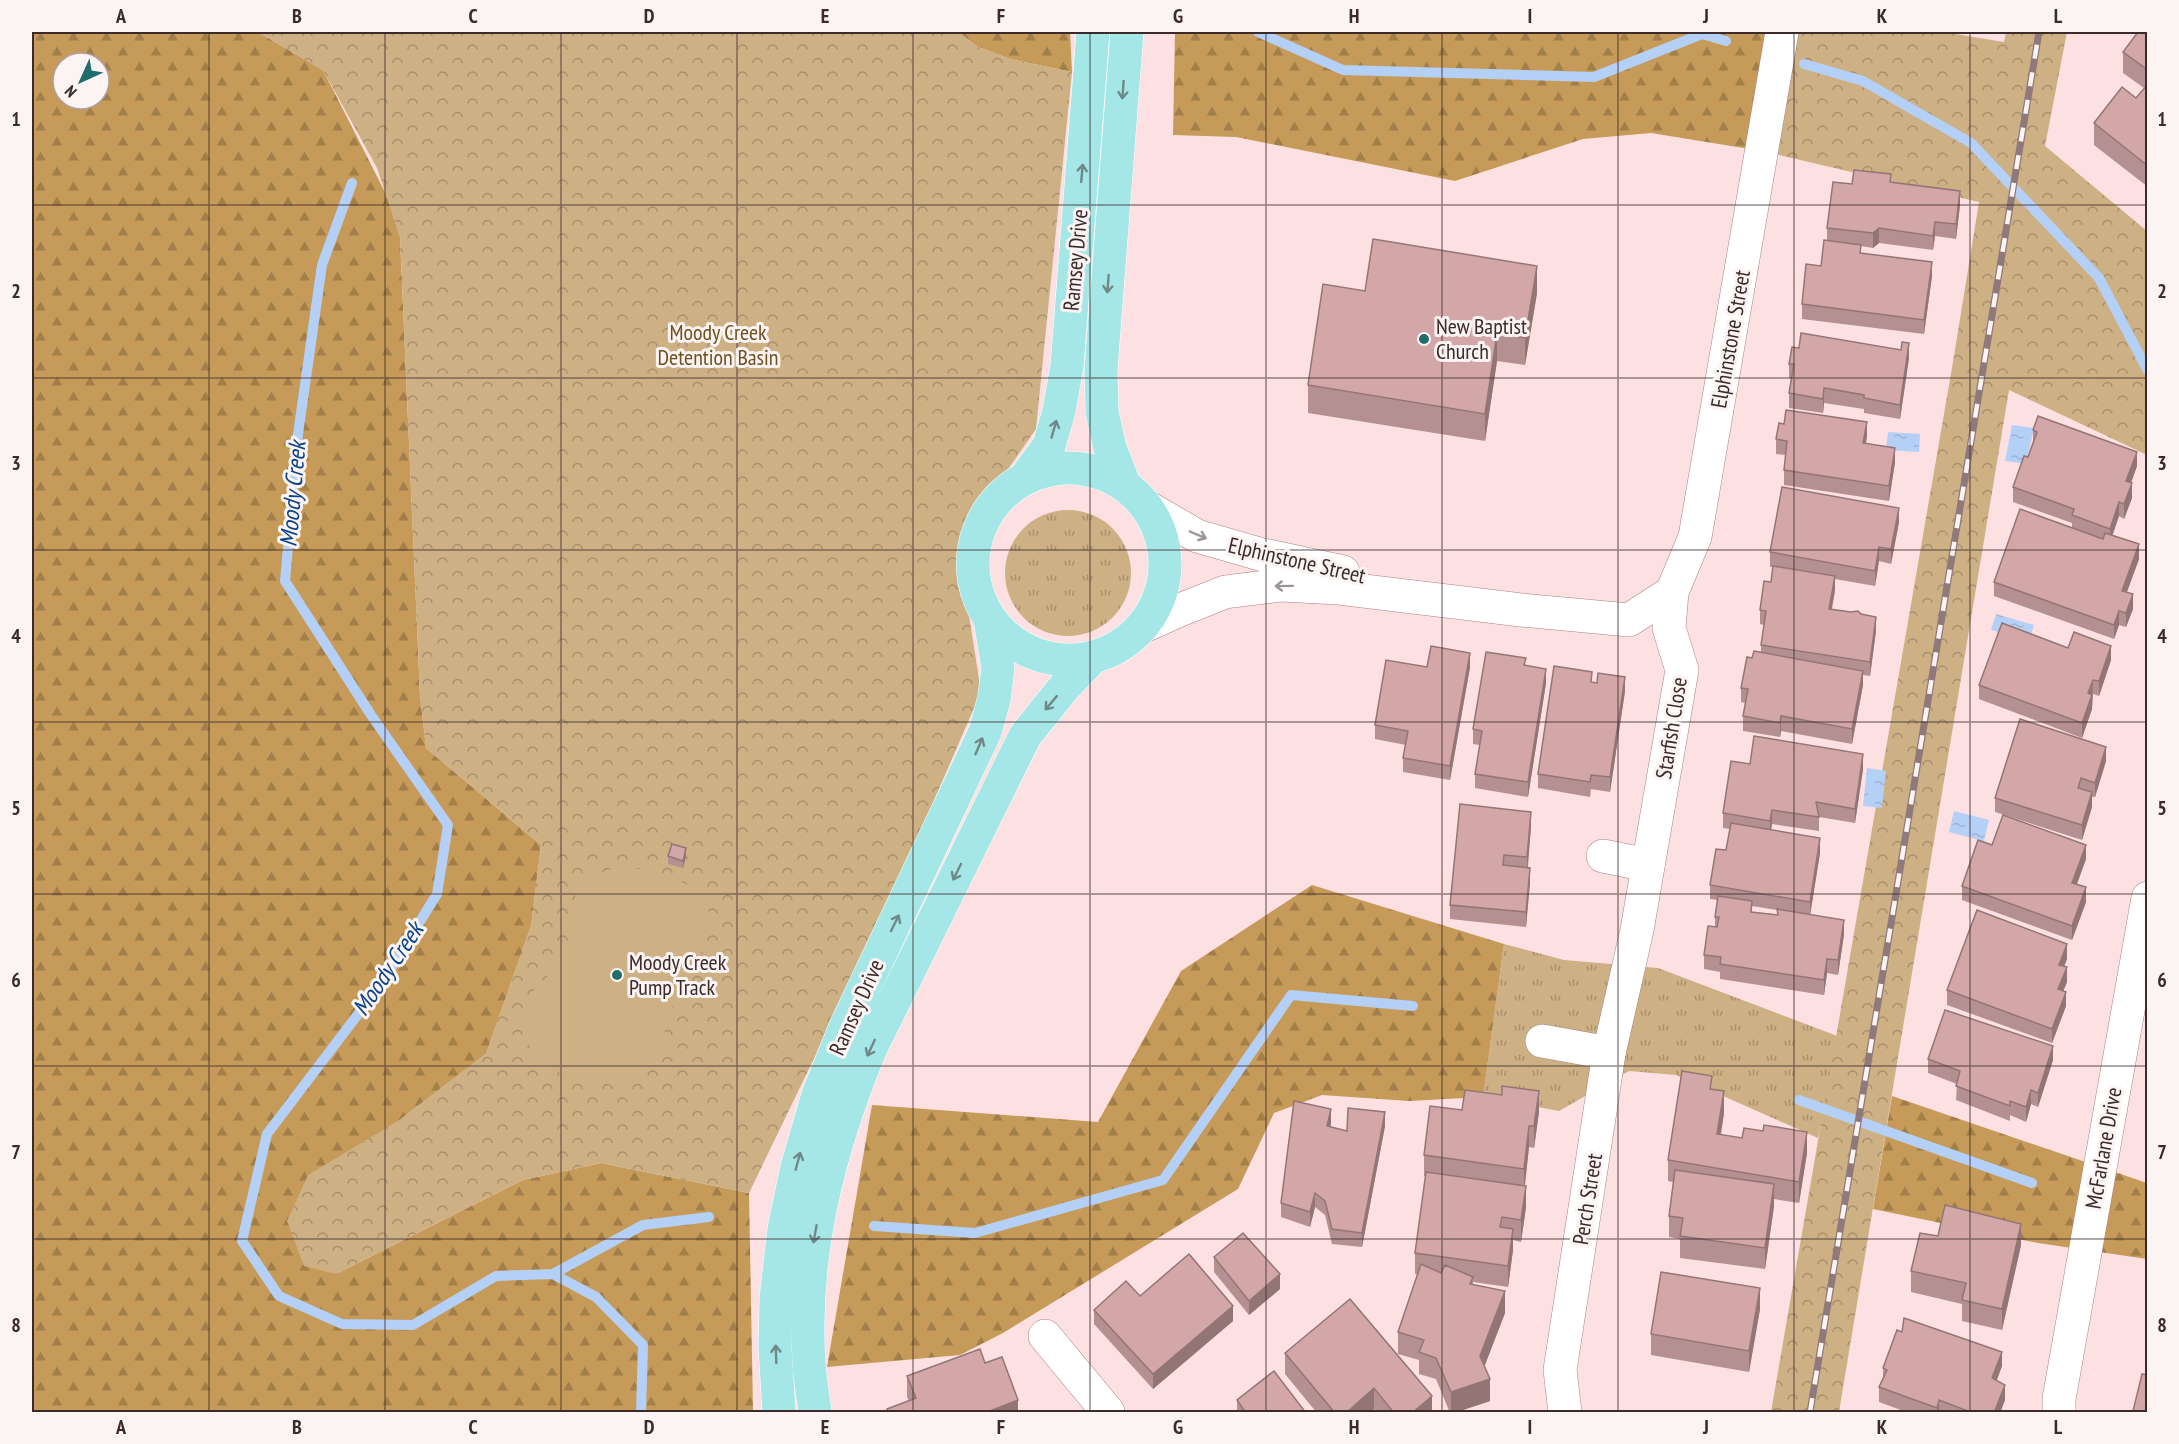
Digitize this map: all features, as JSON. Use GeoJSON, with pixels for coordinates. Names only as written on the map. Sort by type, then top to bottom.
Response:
{"type":"FeatureCollection","features":[{"type":"Feature","properties":{"kind":"main road","name":"Ramsey Drive"},"geometry":{"type":"LineString","coordinates":[[1025,478],[1049,446],[1059,411],[1067,366],[1093,32]]}},
{"type":"Feature","properties":{"kind":"main road","name":"Ramsey Drive"},"geometry":{"type":"LineString","coordinates":[[1124,484],[1110,448],[1102,412],[1101,369],[1127,32]]}},
{"type":"Feature","properties":{"kind":"main road"},"geometry":{"type":"LineString","coordinates":[[1075,468],[1100,473],[1124,484],[1147,507],[1162,535],[1166,567],[1160,598],[1144,626],[1120,647],[1090,659],[1062,661],[1034,655],[1009,640],[990,619],[976,590],[973,557],[981,525],[999,498],[1025,478],[1049,470],[1075,468]]}},
{"type":"Feature","properties":{"kind":"main road","name":"Ramsey Drive"},"geometry":{"type":"LineString","coordinates":[[779,1413],[775,1347],[776,1298],[784,1229],[797,1167],[818,1095],[846,1026],[985,732],[994,700],[998,668],[990,619]]}},
{"type":"Feature","properties":{"kind":"main road","name":"Ramsey Drive"},"geometry":{"type":"LineString","coordinates":[[815,1413],[809,1362],[809,1291],[813,1247],[821,1200],[852,1093],[875,1040],[1025,736],[1090,659]]}},
{"type":"Feature","properties":{"kind":"street","name":"Elphinstone Street"},"geometry":{"type":"LineString","coordinates":[[1672,592],[1695,537],[1782,32]]}},
{"type":"Feature","properties":{"kind":"street","name":"Elphinstone Street"},"geometry":{"type":"LineString","coordinates":[[1147,507],[1197,536],[1263,555],[1488,606]]}},
{"type":"Feature","properties":{"kind":"street","name":"Elphinstone Street"},"geometry":{"type":"LineString","coordinates":[[1144,626],[1179,609],[1225,592],[1281,585],[1339,588],[1629,620],[1654,633],[1675,648]]}},
{"type":"Feature","properties":{"kind":"street"},"geometry":{"type":"LineString","coordinates":[[1629,620],[1672,592]]}},
{"type":"Feature","properties":{"kind":"street","name":"Starfish Close"},"geometry":{"type":"LineString","coordinates":[[1609,1053],[1637,930],[1682,670],[1669,628],[1672,592]]}},
{"type":"Feature","properties":{"kind":"street"},"geometry":{"type":"LineString","coordinates":[[1603,856],[1648,865]]}},
{"type":"Feature","properties":{"kind":"street","name":"McFarlane Drive"},"geometry":{"type":"LineString","coordinates":[[2057,1408],[2148,898]]}},
{"type":"Feature","properties":{"kind":"street"},"geometry":{"type":"LineString","coordinates":[[1542,1041],[1609,1053]]}},
{"type":"Feature","properties":{"kind":"street","name":"Perch Street"},"geometry":{"type":"LineString","coordinates":[[1565,1413],[1560,1370],[1609,1053]]}},
{"type":"Feature","properties":{"kind":"street"},"geometry":{"type":"LineString","coordinates":[[1045,1336],[1096,1408]]}},
{"type":"Feature","properties":{"kind":"green space"},"geometry":{"type":"Polygon","coordinates":[[[32,32],[258,32],[323,70],[387,196],[400,237],[420,695],[426,748],[541,845],[531,926],[486,1054],[401,1119],[336,1274],[523,1180],[601,1163],[749,1193],[753,1412],[32,1412],[32,32]]]}},
{"type":"Feature","properties":{"kind":"green space","name":"Moody Creek Detention Basin"},"geometry":{"type":"Polygon","coordinates":[[[258,32],[959,32],[976,46],[1010,59],[1072,72],[1036,429],[1004,475],[959,551],[981,692],[893,895],[749,1193],[601,1163],[523,1180],[336,1274],[304,1266],[287,1221],[308,1175],[401,1119],[486,1054],[531,926],[541,845],[426,748],[420,695],[400,237],[377,168],[323,70],[258,32]]]}},
{"type":"Feature","properties":{"kind":"green space"},"geometry":{"type":"Polygon","coordinates":[[[959,32],[1070,32],[1072,72],[1010,59],[976,46],[959,32]]]}},
{"type":"Feature","properties":{"kind":"green space"},"geometry":{"type":"Polygon","coordinates":[[[1175,32],[1782,32],[1762,151],[1651,133],[1583,139],[1455,181],[1236,137],[1173,135],[1175,32]]]}},
{"type":"Feature","properties":{"kind":"green space"},"geometry":{"type":"Polygon","coordinates":[[[1782,32],[1943,32],[2004,42],[2006,32],[2067,32],[2045,146],[2147,231],[2147,455],[2009,390],[1839,1412],[1771,1412],[1979,202],[1762,151],[1782,32]]]}},
{"type":"Feature","properties":{"kind":"green space"},"geometry":{"type":"Polygon","coordinates":[[[1068,510],[1092,515],[1112,529],[1126,549],[1131,573],[1126,597],[1112,617],[1092,631],[1068,636],[1044,631],[1024,617],[1010,597],[1005,573],[1010,549],[1024,529],[1044,515],[1068,510]]]}},
{"type":"Feature","properties":{"kind":"green space","name":"Moody Creek Pump Track"},"geometry":{"type":"Polygon","coordinates":[[[616,867],[635,868],[674,877],[702,894],[708,908],[711,925],[703,949],[686,974],[674,1001],[659,1051],[643,1071],[623,1086],[572,1079],[541,1063],[522,1034],[526,1004],[533,991],[567,951],[576,894],[587,878],[616,867]]]}},
{"type":"Feature","properties":{"kind":"green space"},"geometry":{"type":"Polygon","coordinates":[[[1312,885],[1504,944],[1483,1097],[1409,1101],[1322,1095],[1274,1113],[1238,1189],[1003,1333],[960,1355],[827,1367],[872,1105],[1098,1122],[1181,971],[1312,885]]]}},
{"type":"Feature","properties":{"kind":"green space"},"geometry":{"type":"Polygon","coordinates":[[[1504,944],[1564,960],[1658,968],[1840,1037],[1818,1138],[1676,1075],[1629,1071],[1559,1111],[1483,1097],[1504,944]]]}},
{"type":"Feature","properties":{"kind":"green space"},"geometry":{"type":"Polygon","coordinates":[[[1892,1096],[2147,1183],[2147,1259],[2038,1243],[1873,1209],[1892,1096]]]}},
{"type":"Feature","properties":{"kind":"water"},"geometry":{"type":"Polygon","coordinates":[[[2012,425],[2034,428],[2026,464],[2005,461],[2012,425]]]}},
{"type":"Feature","properties":{"kind":"water"},"geometry":{"type":"Polygon","coordinates":[[[1888,432],[1920,434],[1919,452],[1886,450],[1888,432]]]}},
{"type":"Feature","properties":{"kind":"water"},"geometry":{"type":"Polygon","coordinates":[[[1996,614],[2034,625],[2029,640],[1991,630],[1996,614]]]}},
{"type":"Feature","properties":{"kind":"water"},"geometry":{"type":"Polygon","coordinates":[[[1867,768],[1886,771],[1882,808],[1863,806],[1867,768]]]}},
{"type":"Feature","properties":{"kind":"water"},"geometry":{"type":"Polygon","coordinates":[[[1954,811],[1989,820],[1984,841],[1949,832],[1954,811]]]}},
{"type":"Feature","properties":{"kind":"building"},"geometry":{"type":"Polygon","coordinates":[[[2138,32],[2148,32],[2148,70],[2123,52],[2138,32]]]}},
{"type":"Feature","properties":{"kind":"building"},"geometry":{"type":"Polygon","coordinates":[[[2148,84],[2148,166],[2094,123],[2122,87],[2136,98],[2148,84]]]}},
{"type":"Feature","properties":{"kind":"building"},"geometry":{"type":"Polygon","coordinates":[[[1854,170],[1891,174],[1890,182],[1960,191],[1956,224],[1935,222],[1933,236],[1879,228],[1873,233],[1827,228],[1833,182],[1852,184],[1854,170]]]}},
{"type":"Feature","properties":{"kind":"building","name":"New Baptist Church"},"geometry":{"type":"Polygon","coordinates":[[[1373,239],[1537,266],[1525,338],[1497,333],[1485,414],[1308,385],[1323,284],[1365,291],[1373,239]]]}},
{"type":"Feature","properties":{"kind":"building"},"geometry":{"type":"Polygon","coordinates":[[[1824,240],[1861,245],[1860,253],[1932,262],[1924,320],[1802,304],[1806,264],[1821,266],[1824,240]]]}},
{"type":"Feature","properties":{"kind":"building"},"geometry":{"type":"Polygon","coordinates":[[[1801,333],[1901,350],[1902,342],[1909,343],[1900,405],[1864,398],[1864,395],[1824,388],[1823,399],[1789,393],[1794,364],[1789,364],[1792,347],[1799,348],[1801,333]]]}},
{"type":"Feature","properties":{"kind":"building"},"geometry":{"type":"Polygon","coordinates":[[[1786,410],[1867,422],[1863,443],[1895,448],[1889,486],[1784,470],[1787,441],[1776,439],[1779,423],[1784,424],[1786,410]]]}},
{"type":"Feature","properties":{"kind":"building"},"geometry":{"type":"Polygon","coordinates":[[[2038,416],[2137,452],[2126,481],[2132,483],[2124,504],[2119,502],[2110,529],[2072,515],[2074,509],[2013,487],[2024,456],[2028,457],[2037,432],[2033,430],[2038,416]]]}},
{"type":"Feature","properties":{"kind":"building"},"geometry":{"type":"Polygon","coordinates":[[[1782,487],[1899,508],[1891,549],[1879,547],[1875,571],[1770,552],[1782,487]]]}},
{"type":"Feature","properties":{"kind":"building"},"geometry":{"type":"Polygon","coordinates":[[[2020,509],[2103,539],[2105,533],[2139,544],[2122,591],[2133,594],[2126,613],[2119,611],[2114,625],[1994,582],[2020,509]]]}},
{"type":"Feature","properties":{"kind":"building"},"geometry":{"type":"Polygon","coordinates":[[[1773,566],[1835,576],[1829,609],[1858,611],[1861,614],[1876,617],[1870,662],[1761,645],[1766,611],[1760,610],[1764,581],[1771,582],[1773,566]]]}},
{"type":"Feature","properties":{"kind":"building"},"geometry":{"type":"Polygon","coordinates":[[[2002,623],[2068,648],[2074,632],[2111,646],[2099,681],[2093,680],[2088,693],[2092,695],[2082,723],[1979,685],[2002,623]]]}},
{"type":"Feature","properties":{"kind":"building"},"geometry":{"type":"Polygon","coordinates":[[[1431,646],[1470,653],[1450,766],[1403,758],[1408,731],[1375,725],[1386,660],[1427,667],[1431,646]]]}},
{"type":"Feature","properties":{"kind":"building"},"geometry":{"type":"Polygon","coordinates":[[[1754,651],[1863,671],[1852,729],[1781,716],[1780,723],[1743,716],[1748,689],[1741,688],[1747,657],[1752,658],[1754,651]]]}},
{"type":"Feature","properties":{"kind":"building"},"geometry":{"type":"Polygon","coordinates":[[[1486,652],[1526,658],[1524,665],[1546,669],[1528,782],[1475,774],[1482,731],[1473,729],[1486,652]]]}},
{"type":"Feature","properties":{"kind":"building"},"geometry":{"type":"Polygon","coordinates":[[[1554,666],[1592,672],[1591,682],[1597,683],[1598,673],[1625,677],[1610,777],[1591,775],[1590,782],[1538,774],[1554,666]]]}},
{"type":"Feature","properties":{"kind":"building"},"geometry":{"type":"Polygon","coordinates":[[[2020,719],[2106,747],[2095,783],[2081,778],[2078,788],[2092,792],[2082,825],[1995,798],[2020,719]]]}},
{"type":"Feature","properties":{"kind":"building"},"geometry":{"type":"Polygon","coordinates":[[[1754,736],[1863,754],[1855,809],[1816,802],[1819,817],[1772,810],[1770,821],[1723,813],[1731,761],[1750,764],[1754,736]]]}},
{"type":"Feature","properties":{"kind":"building"},"geometry":{"type":"Polygon","coordinates":[[[1460,804],[1531,812],[1527,857],[1504,855],[1503,865],[1530,868],[1526,912],[1450,905],[1460,804]]]}},
{"type":"Feature","properties":{"kind":"building"},"geometry":{"type":"Polygon","coordinates":[[[2003,815],[2086,845],[2072,883],[2086,887],[2072,926],[1962,886],[1978,840],[1992,845],[2003,815]]]}},
{"type":"Feature","properties":{"kind":"building"},"geometry":{"type":"Polygon","coordinates":[[[1731,823],[1820,838],[1810,902],[1710,885],[1716,849],[1726,850],[1731,823]]]}},
{"type":"Feature","properties":{"kind":"building"},"geometry":{"type":"Polygon","coordinates":[[[672,844],[686,848],[683,861],[668,856],[672,844]]]}},
{"type":"Feature","properties":{"kind":"building"},"geometry":{"type":"Polygon","coordinates":[[[1718,896],[1752,901],[1751,912],[1778,915],[1777,909],[1844,920],[1838,960],[1827,959],[1824,980],[1720,964],[1721,957],[1704,955],[1708,926],[1717,927],[1719,917],[1715,917],[1718,896]]]}},
{"type":"Feature","properties":{"kind":"building"},"geometry":{"type":"Polygon","coordinates":[[[1977,910],[2067,944],[2059,965],[2067,967],[2058,989],[2066,992],[2052,1029],[1947,990],[1977,910]]]}},
{"type":"Feature","properties":{"kind":"building"},"geometry":{"type":"Polygon","coordinates":[[[1945,1010],[2053,1046],[2038,1093],[2031,1090],[2026,1107],[2010,1101],[2010,1106],[1956,1086],[1960,1071],[1928,1059],[1945,1010]]]}},
{"type":"Feature","properties":{"kind":"building"},"geometry":{"type":"Polygon","coordinates":[[[1682,1071],[1712,1076],[1710,1089],[1724,1091],[1717,1134],[1742,1138],[1744,1128],[1763,1131],[1764,1125],[1807,1132],[1799,1182],[1668,1160],[1682,1071]]]}},
{"type":"Feature","properties":{"kind":"building"},"geometry":{"type":"Polygon","coordinates":[[[1502,1086],[1539,1091],[1534,1126],[1529,1126],[1524,1169],[1424,1155],[1430,1106],[1462,1110],[1465,1090],[1502,1095],[1502,1086]]]}},
{"type":"Feature","properties":{"kind":"building"},"geometry":{"type":"Polygon","coordinates":[[[1294,1101],[1331,1109],[1327,1126],[1347,1131],[1348,1108],[1385,1112],[1362,1233],[1332,1229],[1325,1201],[1315,1193],[1310,1212],[1281,1203],[1294,1101]]]}},
{"type":"Feature","properties":{"kind":"building"},"geometry":{"type":"Polygon","coordinates":[[[1675,1170],[1774,1184],[1765,1248],[1680,1236],[1683,1218],[1669,1216],[1675,1170]]]}},
{"type":"Feature","properties":{"kind":"building"},"geometry":{"type":"Polygon","coordinates":[[[1426,1172],[1526,1186],[1521,1220],[1502,1217],[1500,1227],[1513,1229],[1508,1266],[1415,1253],[1426,1172]]]}},
{"type":"Feature","properties":{"kind":"building"},"geometry":{"type":"Polygon","coordinates":[[[1945,1205],[2021,1224],[2002,1309],[1962,1300],[1966,1283],[1911,1271],[1920,1233],[1938,1236],[1945,1205]]]}},
{"type":"Feature","properties":{"kind":"building"},"geometry":{"type":"Polygon","coordinates":[[[1243,1233],[1280,1274],[1249,1301],[1214,1257],[1243,1233]]]}},
{"type":"Feature","properties":{"kind":"building"},"geometry":{"type":"Polygon","coordinates":[[[1189,1254],[1233,1306],[1153,1374],[1094,1310],[1126,1281],[1140,1296],[1189,1254]]]}},
{"type":"Feature","properties":{"kind":"building"},"geometry":{"type":"Polygon","coordinates":[[[1421,1264],[1441,1273],[1445,1265],[1473,1277],[1470,1284],[1505,1291],[1480,1356],[1490,1379],[1451,1392],[1436,1358],[1419,1352],[1424,1340],[1398,1332],[1421,1264]]]}},
{"type":"Feature","properties":{"kind":"building"},"geometry":{"type":"Polygon","coordinates":[[[1661,1272],[1760,1288],[1749,1351],[1651,1334],[1661,1272]]]}},
{"type":"Feature","properties":{"kind":"building"},"geometry":{"type":"Polygon","coordinates":[[[1350,1299],[1432,1396],[1412,1413],[1394,1413],[1374,1388],[1346,1413],[1335,1413],[1285,1353],[1350,1299]]]}},
{"type":"Feature","properties":{"kind":"building"},"geometry":{"type":"Polygon","coordinates":[[[1904,1318],[2002,1352],[1992,1378],[2005,1385],[1994,1413],[1973,1413],[1939,1400],[1937,1408],[1879,1387],[1887,1370],[1883,1368],[1897,1330],[1902,1332],[1904,1318]]]}},
{"type":"Feature","properties":{"kind":"building"},"geometry":{"type":"Polygon","coordinates":[[[980,1349],[985,1363],[1002,1357],[1018,1400],[985,1413],[888,1413],[887,1409],[916,1398],[907,1376],[980,1349]]]}},
{"type":"Feature","properties":{"kind":"building"},"geometry":{"type":"Polygon","coordinates":[[[1274,1371],[1306,1413],[1246,1413],[1237,1400],[1274,1371]]]}},
{"type":"Feature","properties":{"kind":"building"},"geometry":{"type":"Polygon","coordinates":[[[2142,1374],[2148,1375],[2148,1413],[2133,1411],[2142,1374]]]}},
{"type":"Feature","properties":{"kind":"waterway"},"geometry":{"type":"LineString","coordinates":[[1258,32],[1343,70],[1594,77],[1702,34],[1726,41]]}},
{"type":"Feature","properties":{"kind":"waterway"},"geometry":{"type":"LineString","coordinates":[[1804,64],[1863,81],[1971,143],[2099,278],[2148,371]]}},
{"type":"Feature","properties":{"kind":"waterway","name":"Moody Creek"},"geometry":{"type":"LineString","coordinates":[[352,183],[322,265],[298,434],[285,581],[371,715],[448,825],[437,894],[381,984],[267,1134],[242,1241],[279,1296],[342,1324],[413,1325],[496,1276],[553,1274],[596,1297],[643,1345],[641,1412]]}},
{"type":"Feature","properties":{"kind":"waterway"},"geometry":{"type":"LineString","coordinates":[[874,1226],[975,1233],[1163,1180],[1291,995],[1413,1006]]}},
{"type":"Feature","properties":{"kind":"waterway"},"geometry":{"type":"LineString","coordinates":[[1799,1100],[2032,1183]]}},
{"type":"Feature","properties":{"kind":"waterway"},"geometry":{"type":"LineString","coordinates":[[553,1274],[643,1225],[709,1217]]}},
{"type":"Feature","properties":{"kind":"railway"},"geometry":{"type":"LineString","coordinates":[[1810,1412],[2039,32]]}},
{"type":"Feature","properties":{"kind":"place","name":"New Baptist Church"},"geometry":{"type":"Point","coordinates":[1424,339]}},
{"type":"Feature","properties":{"kind":"place","name":"Moody Creek Pump Track"},"geometry":{"type":"Point","coordinates":[617,975]}}]}
